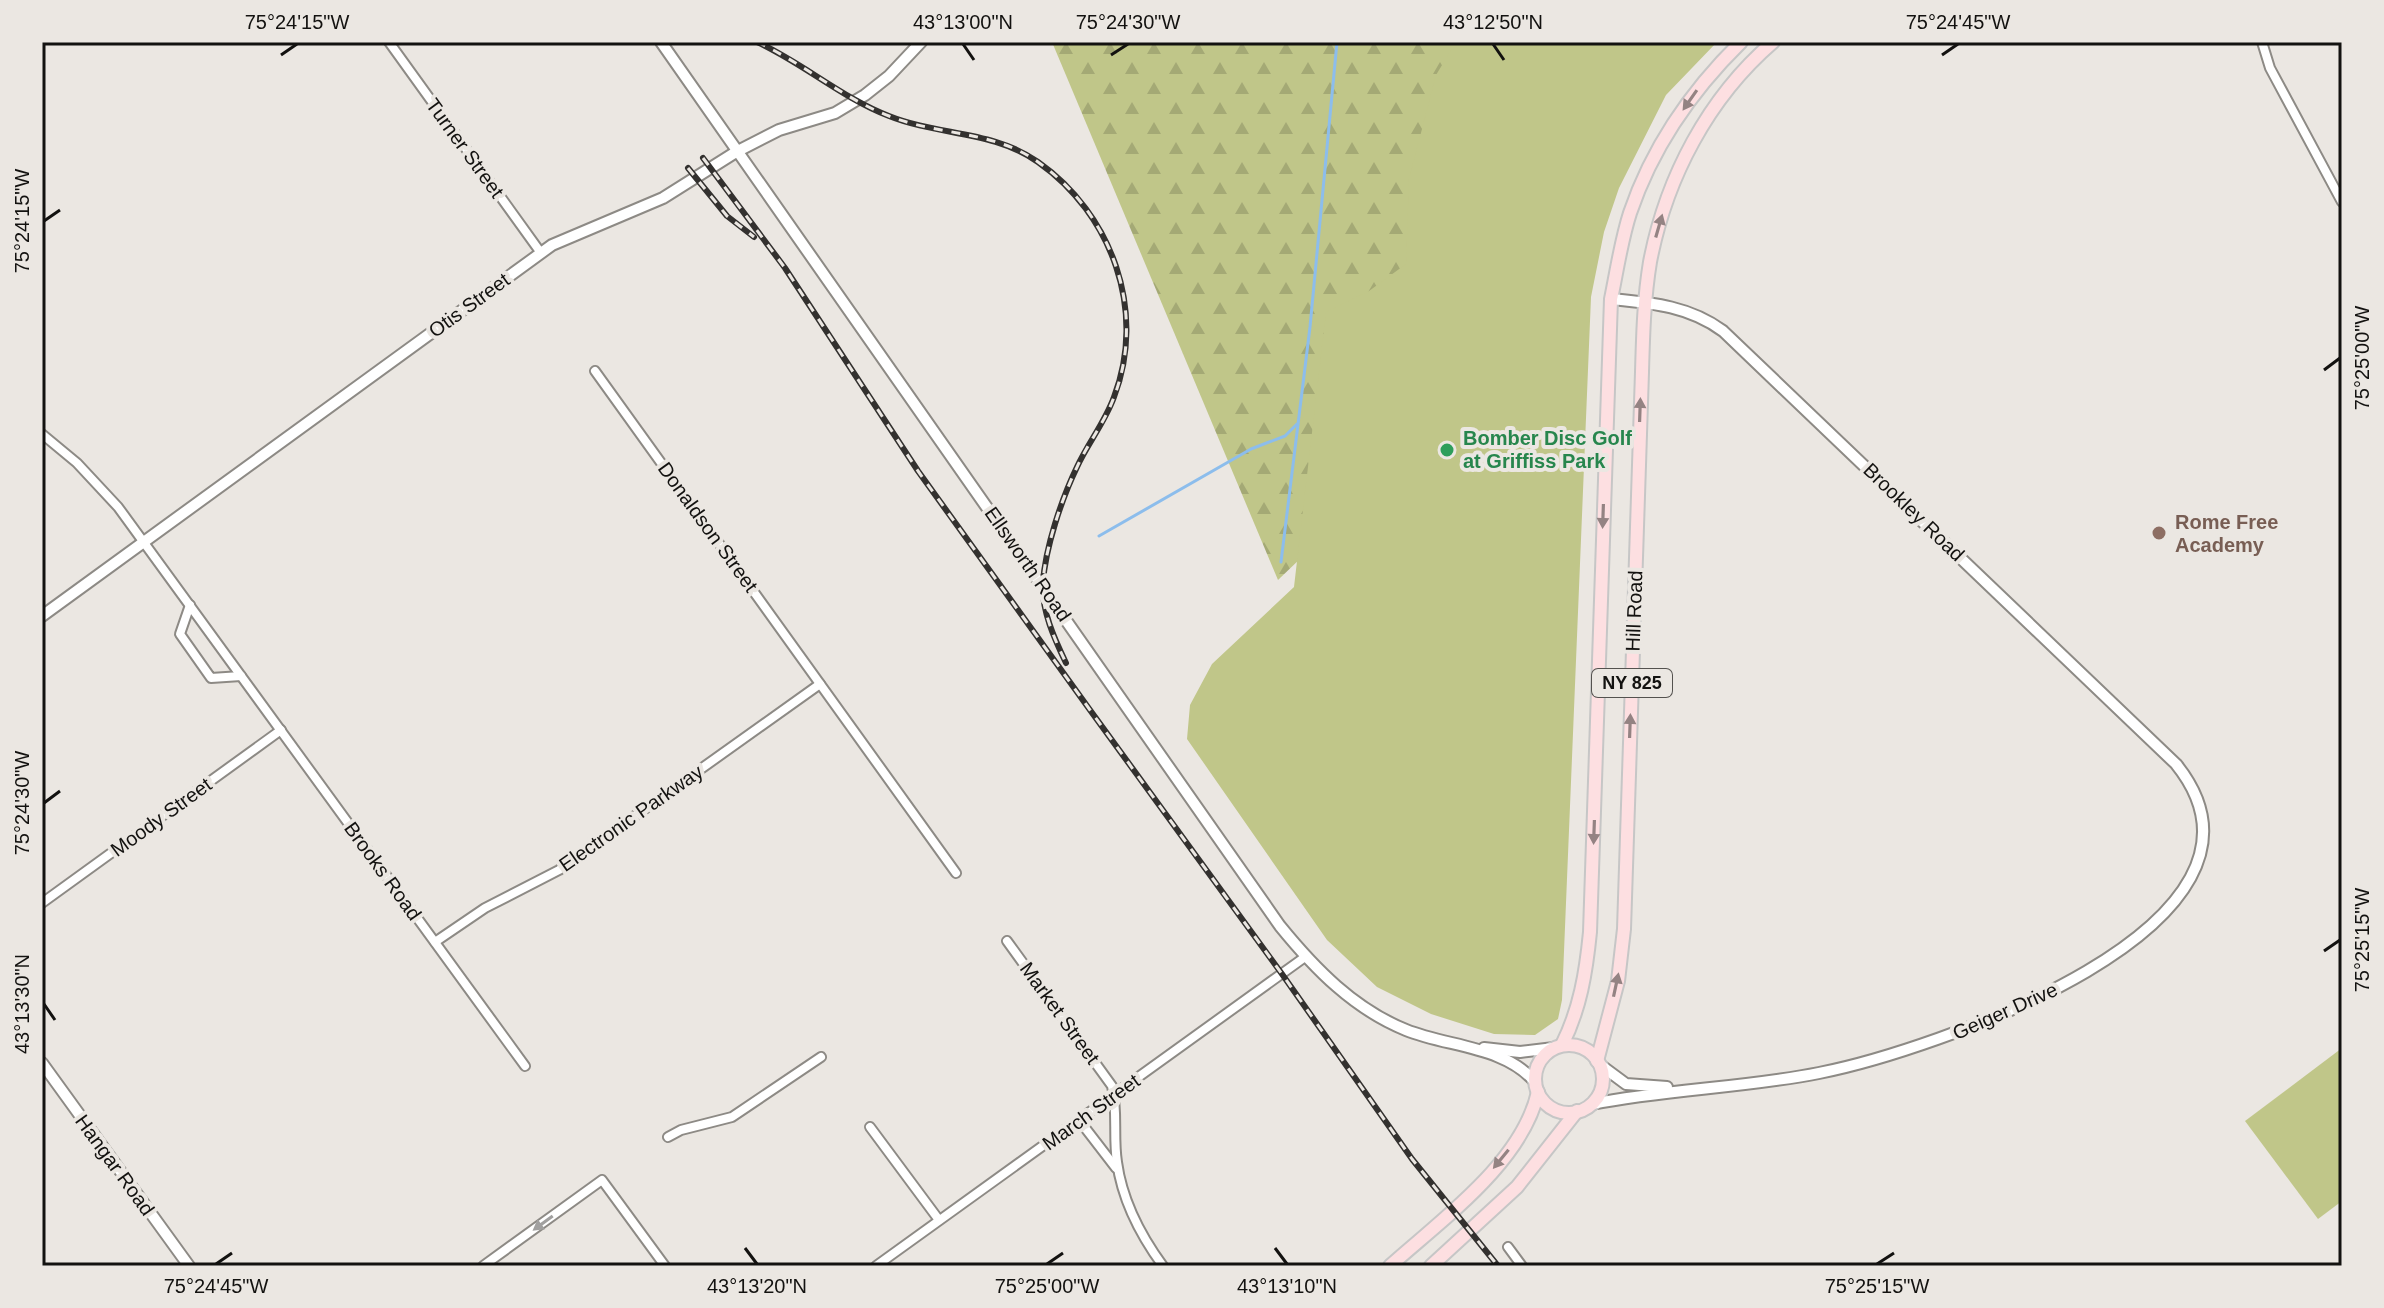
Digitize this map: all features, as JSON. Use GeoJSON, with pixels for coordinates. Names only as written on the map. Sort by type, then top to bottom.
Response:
{"type":"FeatureCollection","features":[{"type":"Feature","properties":{"kind":"main road","name":"NY 825"},"geometry":{"type":"LineString","coordinates":[[1611,299],[1630,212],[1652,163],[1695,92],[1741,42]]}},
{"type":"Feature","properties":{"kind":"main road","name":"NY 825"},"geometry":{"type":"LineString","coordinates":[[1645,302],[1657,229],[1672,184],[1710,112],[1734,81],[1773,42]]}},
{"type":"Feature","properties":{"kind":"main road","name":"Hill Road"},"geometry":{"type":"LineString","coordinates":[[1558,1046],[1573,1024],[1582,993],[1590,932],[1611,299]]}},
{"type":"Feature","properties":{"kind":"main road","name":"Hill Road"},"geometry":{"type":"LineString","coordinates":[[1598,1062],[1618,981],[1624,929],[1645,302]]}},
{"type":"Feature","properties":{"kind":"main road","name":"NY 825"},"geometry":{"type":"LineString","coordinates":[[1390,1266],[1499,1164],[1533,1113],[1539,1062],[1558,1046]]}},
{"type":"Feature","properties":{"kind":"main road"},"geometry":{"type":"LineString","coordinates":[[1558,1046],[1582,1047],[1598,1062]]}},
{"type":"Feature","properties":{"kind":"main road","name":"NY 825"},"geometry":{"type":"LineString","coordinates":[[1592,1104],[1602,1085],[1598,1062]]}},
{"type":"Feature","properties":{"kind":"main road"},"geometry":{"type":"LineString","coordinates":[[1536,1087],[1549,1107],[1567,1112],[1592,1104]]}},
{"type":"Feature","properties":{"kind":"main road"},"geometry":{"type":"LineString","coordinates":[[1431,1266],[1517,1187],[1577,1111]]}},
{"type":"Feature","properties":{"kind":"street","name":"Turner Street"},"geometry":{"type":"LineString","coordinates":[[389,42],[541,253]]}},
{"type":"Feature","properties":{"kind":"street","name":"Ellsworth Road"},"geometry":{"type":"LineString","coordinates":[[661,42],[1271,914],[1305,957],[1361,1006],[1405,1030],[1491,1054],[1515,1064],[1536,1087]]}},
{"type":"Feature","properties":{"kind":"street","name":"Otis Street"},"geometry":{"type":"LineString","coordinates":[[42,616],[541,253],[568,237],[663,198],[736,152],[779,130],[835,113],[889,76],[921,42]]}},
{"type":"Feature","properties":{"kind":"street"},"geometry":{"type":"LineString","coordinates":[[2262,42],[2270,68],[2342,202]]}},
{"type":"Feature","properties":{"kind":"street","name":"Brookley Road"},"geometry":{"type":"LineString","coordinates":[[1611,299],[1676,307],[1698,315],[1723,331],[2125,714],[2187,778]]}},
{"type":"Feature","properties":{"kind":"street","name":"Donaldson Street"},"geometry":{"type":"LineString","coordinates":[[595,371],[820,684]]}},
{"type":"Feature","properties":{"kind":"street","name":"Brooks Road"},"geometry":{"type":"LineString","coordinates":[[42,434],[95,480],[145,542],[525,1066]]}},
{"type":"Feature","properties":{"kind":"street"},"geometry":{"type":"LineString","coordinates":[[190,605],[180,634],[211,678],[241,676]]}},
{"type":"Feature","properties":{"kind":"street"},"geometry":{"type":"LineString","coordinates":[[820,684],[956,873]]}},
{"type":"Feature","properties":{"kind":"street","name":"Electronic Parkway"},"geometry":{"type":"LineString","coordinates":[[435,942],[485,908],[559,870],[820,684]]}},
{"type":"Feature","properties":{"kind":"street","name":"Moody Street"},"geometry":{"type":"LineString","coordinates":[[42,903],[281,730]]}},
{"type":"Feature","properties":{"kind":"street","name":"Geiger Drive"},"geometry":{"type":"LineString","coordinates":[[1592,1104],[1681,1089],[1775,1081],[1861,1063],[1955,1035],[2064,985],[2149,930],[2162,917],[2194,870],[2202,829],[2199,805],[2187,778]]}},
{"type":"Feature","properties":{"kind":"street","name":"Market Street"},"geometry":{"type":"LineString","coordinates":[[1007,941],[1108,1078],[1114,1095],[1119,1172],[1136,1222],[1163,1266]]}},
{"type":"Feature","properties":{"kind":"street","name":"March Street"},"geometry":{"type":"LineString","coordinates":[[876,1266],[1305,957]]}},
{"type":"Feature","properties":{"kind":"street","name":"Ellsworth Road"},"geometry":{"type":"LineString","coordinates":[[1436,1040],[1520,1052],[1558,1046]]}},
{"type":"Feature","properties":{"kind":"street"},"geometry":{"type":"LineString","coordinates":[[668,1137],[681,1130],[732,1117],[821,1057]]}},
{"type":"Feature","properties":{"kind":"street","name":"Geiger Drive"},"geometry":{"type":"LineString","coordinates":[[1598,1062],[1626,1084],[1681,1089]]}},
{"type":"Feature","properties":{"kind":"street","name":"Hangar Road"},"geometry":{"type":"LineString","coordinates":[[42,1063],[189,1266]]}},
{"type":"Feature","properties":{"kind":"street"},"geometry":{"type":"LineString","coordinates":[[1079,1120],[1119,1172]]}},
{"type":"Feature","properties":{"kind":"street"},"geometry":{"type":"LineString","coordinates":[[870,1127],[939,1220]]}},
{"type":"Feature","properties":{"kind":"street"},"geometry":{"type":"LineString","coordinates":[[483,1266],[602,1180],[665,1266]]}},
{"type":"Feature","properties":{"kind":"street"},"geometry":{"type":"LineString","coordinates":[[1508,1247],[1522,1266]]}},
{"type":"Feature","properties":{"kind":"green space"},"geometry":{"type":"Polygon","coordinates":[[[1052,42],[1637,42],[1512,356],[1278,580],[1052,42]]]}},
{"type":"Feature","properties":{"kind":"green space","name":"Bomber Disc Golf at Griffiss Park"},"geometry":{"type":"Polygon","coordinates":[[[1456,42],[1717,42],[1666,95],[1619,188],[1604,232],[1591,297],[1562,1000],[1558,1019],[1535,1035],[1494,1034],[1431,1014],[1377,987],[1327,940],[1187,739],[1190,705],[1212,664],[1294,587],[1326,312],[1369,291],[1406,264],[1409,179],[1436,75],[1456,42]]]}},
{"type":"Feature","properties":{"kind":"green space"},"geometry":{"type":"Polygon","coordinates":[[[2342,1048],[2342,1201],[2318,1219],[2245,1121],[2342,1048]]]}},
{"type":"Feature","properties":{"kind":"waterway"},"geometry":{"type":"LineString","coordinates":[[1281,562],[1310,327],[1337,42]]}},
{"type":"Feature","properties":{"kind":"waterway"},"geometry":{"type":"LineString","coordinates":[[1099,536],[1251,449],[1285,436],[1297,424]]}},
{"type":"Feature","properties":{"kind":"railway"},"geometry":{"type":"LineString","coordinates":[[757,42],[872,109],[908,122],[1003,144],[1021,152],[1064,184],[1086,209],[1103,237],[1116,267],[1124,299],[1126,331],[1123,364],[1114,397],[1071,479],[1047,554],[1044,604],[1066,663]]}},
{"type":"Feature","properties":{"kind":"railway"},"geometry":{"type":"LineString","coordinates":[[703,158],[785,268],[918,471],[1412,1159],[1498,1266]]}},
{"type":"Feature","properties":{"kind":"railway"},"geometry":{"type":"LineString","coordinates":[[688,168],[727,216],[754,237]]}},
{"type":"Feature","properties":{"kind":"place","name":"Bomber Disc Golf at Griffiss Park"},"geometry":{"type":"Point","coordinates":[1447,450]}},
{"type":"Feature","properties":{"kind":"place","name":"Rome Free Academy"},"geometry":{"type":"Point","coordinates":[2159,533]}}]}
